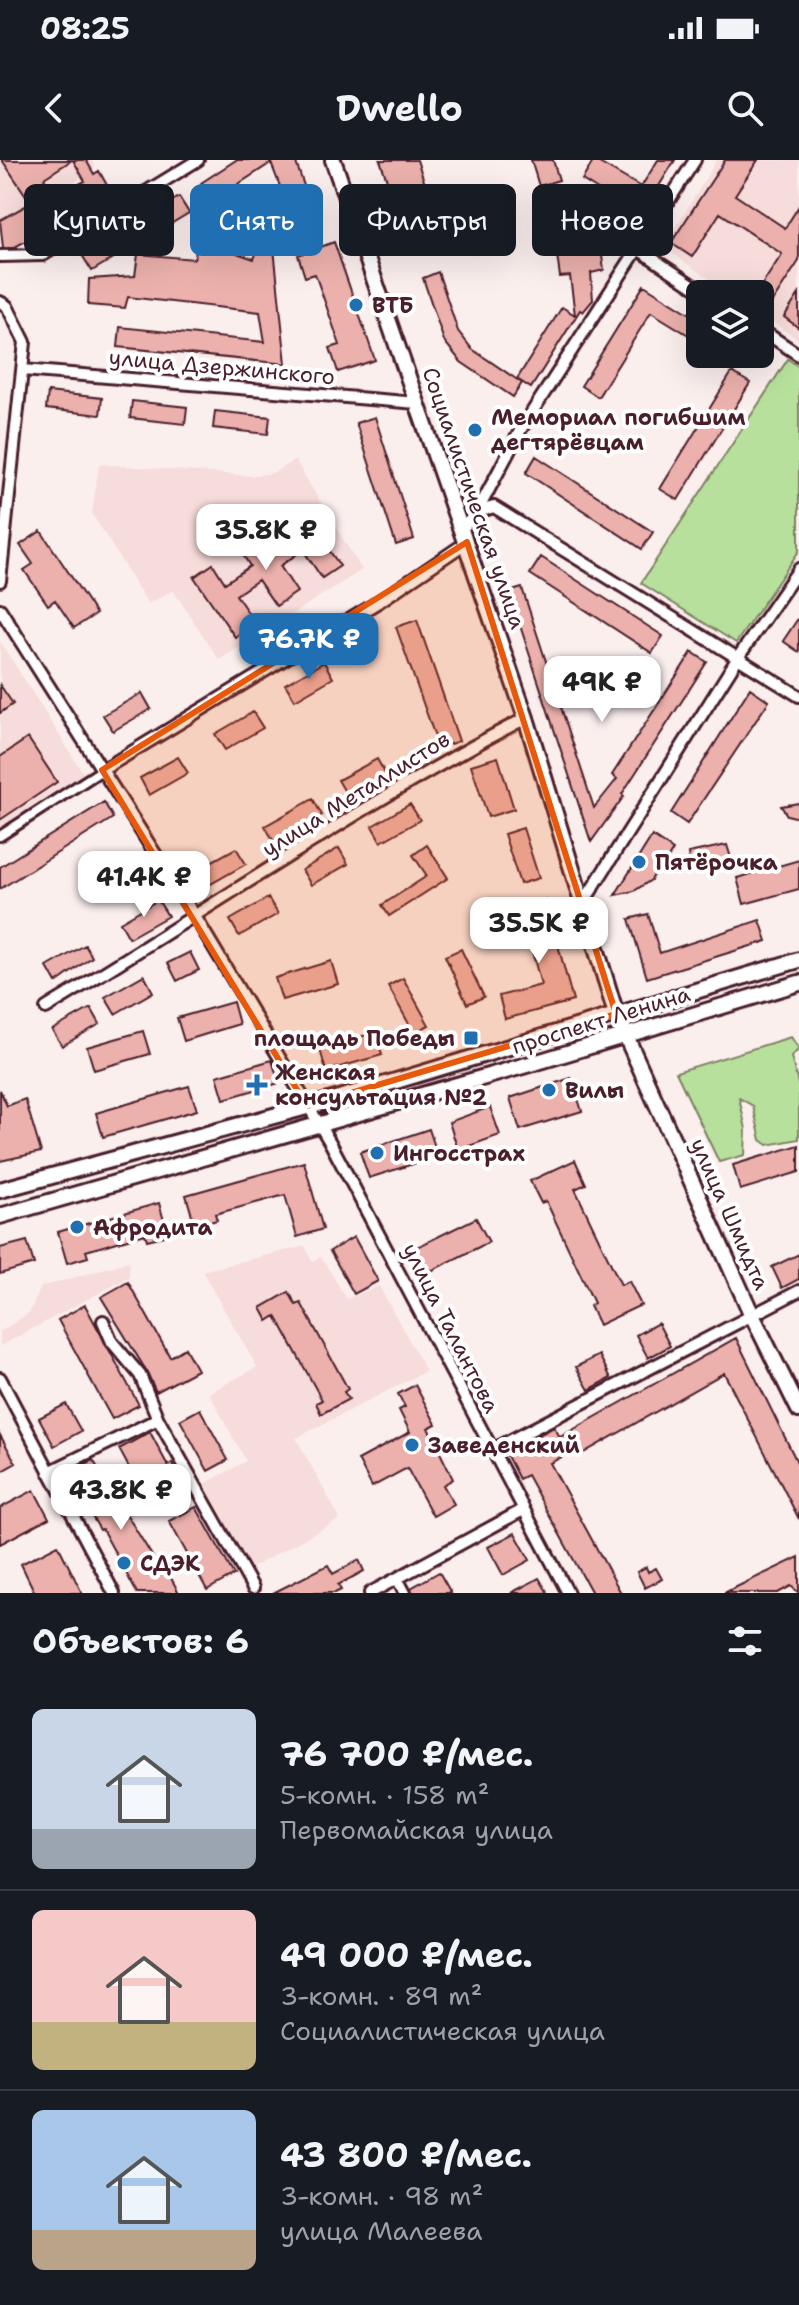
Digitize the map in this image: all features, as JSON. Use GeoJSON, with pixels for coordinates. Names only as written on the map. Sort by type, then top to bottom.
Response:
{"type":"FeatureCollection","features":[{"type":"Feature","properties":{"kind":"main road","name":"Социалистическая улица"},"geometry":{"type":"LineString","coordinates":[[333,160],[526,718],[624,1035]]}},
{"type":"Feature","properties":{"kind":"main road","name":"проспект Ленина"},"geometry":{"type":"LineString","coordinates":[[0,1190],[307,1106],[799,960]]}},
{"type":"Feature","properties":{"kind":"main road","name":"проспект Ленина"},"geometry":{"type":"LineString","coordinates":[[0,1216],[318,1126],[799,983]]}},
{"type":"Feature","properties":{"kind":"main road","name":"улица Шмидта"},"geometry":{"type":"LineString","coordinates":[[624,1035],[751,1313],[799,1410]]}},
{"type":"Feature","properties":{"kind":"street"},"geometry":{"type":"LineString","coordinates":[[0,256],[43,255],[198,160]]}},
{"type":"Feature","properties":{"kind":"street"},"geometry":{"type":"LineString","coordinates":[[673,194],[695,160]]}},
{"type":"Feature","properties":{"kind":"street"},"geometry":{"type":"LineString","coordinates":[[0,836],[102,770],[380,601],[464,535],[521,429],[633,256]]}},
{"type":"Feature","properties":{"kind":"street"},"geometry":{"type":"LineString","coordinates":[[649,256],[686,281]]}},
{"type":"Feature","properties":{"kind":"street"},"geometry":{"type":"LineString","coordinates":[[0,302],[7,306],[25,342],[0,581]]}},
{"type":"Feature","properties":{"kind":"street"},"geometry":{"type":"LineString","coordinates":[[774,338],[799,355]]}},
{"type":"Feature","properties":{"kind":"street","name":"улица Дзержинского"},"geometry":{"type":"LineString","coordinates":[[23,370],[417,403]]}},
{"type":"Feature","properties":{"kind":"street"},"geometry":{"type":"LineString","coordinates":[[477,512],[494,507],[799,696]]}},
{"type":"Feature","properties":{"kind":"street"},"geometry":{"type":"LineString","coordinates":[[582,905],[739,656],[799,569]]}},
{"type":"Feature","properties":{"kind":"street","name":"улица Талантова"},"geometry":{"type":"LineString","coordinates":[[0,609],[196,918],[371,1215],[568,1593]]}},
{"type":"Feature","properties":{"kind":"street","name":"улица Металлистов"},"geometry":{"type":"LineString","coordinates":[[46,1008],[196,918],[438,764],[526,718]]}},
{"type":"Feature","properties":{"kind":"street"},"geometry":{"type":"LineString","coordinates":[[492,1450],[751,1313],[799,1291]]}},
{"type":"Feature","properties":{"kind":"street"},"geometry":{"type":"LineString","coordinates":[[103,1321],[112,1342],[140,1375],[158,1419],[253,1588]]}},
{"type":"Feature","properties":{"kind":"street"},"geometry":{"type":"LineString","coordinates":[[0,1378],[114,1593]]}},
{"type":"Feature","properties":{"kind":"street"},"geometry":{"type":"LineString","coordinates":[[49,1472],[158,1419]]}},
{"type":"Feature","properties":{"kind":"street"},"geometry":{"type":"LineString","coordinates":[[370,1593],[523,1510]]}},
{"type":"Feature","properties":{"kind":"street"},"geometry":{"type":"LineString","coordinates":[[398,1580],[405,1593]]}},
{"type":"Feature","properties":{"kind":"highlighted area"},"geometry":{"type":"Polygon","coordinates":[[[467,542],[616,1014],[307,1106],[102,770],[467,542]]]}},
{"type":"Feature","properties":{"kind":"shaded area"},"geometry":{"type":"Polygon","coordinates":[[[0,160],[92,160],[95,168],[72,184],[24,184],[24,217],[0,225],[0,160]]]}},
{"type":"Feature","properties":{"kind":"shaded area"},"geometry":{"type":"Polygon","coordinates":[[[717,160],[799,160],[799,340],[774,323],[774,280],[711,280],[673,254],[673,231],[717,160]]]}},
{"type":"Feature","properties":{"kind":"shaded area"},"geometry":{"type":"Polygon","coordinates":[[[295,460],[362,570],[219,660],[173,590],[148,604],[92,514],[99,464],[250,476],[273,473],[295,460]]]}},
{"type":"Feature","properties":{"kind":"shaded area"},"geometry":{"type":"Polygon","coordinates":[[[0,641],[83,773],[0,827],[0,641]]]}},
{"type":"Feature","properties":{"kind":"shaded area"},"geometry":{"type":"Polygon","coordinates":[[[305,1246],[312,1261],[321,1257],[347,1299],[379,1286],[426,1371],[296,1438],[340,1519],[249,1569],[203,1485],[246,1461],[209,1393],[257,1367],[202,1271],[305,1246]]]}},
{"type":"Feature","properties":{"kind":"shaded area"},"geometry":{"type":"Polygon","coordinates":[[[130,1261],[129,1277],[0,1346],[0,1332],[30,1312],[41,1287],[130,1261]]]}},
{"type":"Feature","properties":{"kind":"green space"},"geometry":{"type":"Polygon","coordinates":[[[788,359],[799,367],[799,551],[736,643],[641,583],[788,359]]]}},
{"type":"Feature","properties":{"kind":"green space"},"geometry":{"type":"Polygon","coordinates":[[[791,1037],[799,1049],[791,1057],[799,1087],[799,1139],[768,1145],[761,1140],[753,1106],[739,1098],[746,1129],[745,1155],[719,1162],[676,1072],[791,1037]]]}},
{"type":"Feature","properties":{"kind":"building"},"geometry":{"type":"Polygon","coordinates":[[[2,160],[72,160],[44,178],[47,184],[24,184],[24,193],[2,160]]]}},
{"type":"Feature","properties":{"kind":"building"},"geometry":{"type":"Polygon","coordinates":[[[73,160],[86,160],[94,174],[99,171],[106,184],[79,184],[85,181],[73,160]]]}},
{"type":"Feature","properties":{"kind":"building"},"geometry":{"type":"Polygon","coordinates":[[[236,160],[295,160],[303,184],[279,184],[271,163],[238,184],[201,183],[236,160]]]}},
{"type":"Feature","properties":{"kind":"building"},"geometry":{"type":"Polygon","coordinates":[[[380,160],[417,160],[425,184],[388,184],[380,160]]]}},
{"type":"Feature","properties":{"kind":"building"},"geometry":{"type":"Polygon","coordinates":[[[531,160],[553,160],[559,180],[538,184],[531,160]]]}},
{"type":"Feature","properties":{"kind":"building"},"geometry":{"type":"Polygon","coordinates":[[[594,160],[636,184],[588,184],[582,180],[594,160]]]}},
{"type":"Feature","properties":{"kind":"building"},"geometry":{"type":"Polygon","coordinates":[[[658,160],[675,160],[660,184],[643,184],[658,160]]]}},
{"type":"Feature","properties":{"kind":"building"},"geometry":{"type":"Polygon","coordinates":[[[725,160],[758,160],[735,195],[785,228],[799,206],[799,261],[774,299],[774,280],[765,280],[782,254],[720,213],[692,257],[673,244],[725,160]]]}},
{"type":"Feature","properties":{"kind":"building"},"geometry":{"type":"Polygon","coordinates":[[[179,197],[189,213],[174,222],[174,200],[179,197]]]}},
{"type":"Feature","properties":{"kind":"building"},"geometry":{"type":"Polygon","coordinates":[[[24,207],[24,242],[13,248],[3,248],[0,220],[24,207]]]}},
{"type":"Feature","properties":{"kind":"building"},"geometry":{"type":"Polygon","coordinates":[[[334,242],[375,360],[338,372],[330,348],[340,345],[315,274],[305,277],[298,256],[323,256],[323,246],[334,242]]]}},
{"type":"Feature","properties":{"kind":"building"},"geometry":{"type":"Polygon","coordinates":[[[83,256],[117,256],[92,271],[83,256]]]}},
{"type":"Feature","properties":{"kind":"building"},"geometry":{"type":"Polygon","coordinates":[[[138,256],[194,259],[195,256],[245,256],[254,259],[255,256],[275,256],[286,364],[118,347],[120,327],[265,342],[260,312],[128,297],[125,308],[88,305],[89,279],[135,276],[138,256]]]}},
{"type":"Feature","properties":{"kind":"building"},"geometry":{"type":"Polygon","coordinates":[[[557,256],[602,256],[604,270],[591,273],[593,300],[583,312],[580,310],[531,388],[517,379],[562,307],[575,315],[570,276],[560,277],[557,256]]]}},
{"type":"Feature","properties":{"kind":"building"},"geometry":{"type":"Polygon","coordinates":[[[438,272],[458,331],[472,349],[522,383],[513,397],[461,362],[444,341],[423,278],[438,272]]]}},
{"type":"Feature","properties":{"kind":"building"},"geometry":{"type":"Polygon","coordinates":[[[644,285],[686,311],[686,333],[651,312],[598,397],[581,386],[644,285]]]}},
{"type":"Feature","properties":{"kind":"building"},"geometry":{"type":"Polygon","coordinates":[[[799,294],[799,328],[784,317],[799,294]]]}},
{"type":"Feature","properties":{"kind":"building"},"geometry":{"type":"Polygon","coordinates":[[[732,372],[750,383],[678,500],[660,489],[732,372]]]}},
{"type":"Feature","properties":{"kind":"building"},"geometry":{"type":"Polygon","coordinates":[[[48,392],[102,398],[100,415],[46,409],[48,392]]]}},
{"type":"Feature","properties":{"kind":"building"},"geometry":{"type":"Polygon","coordinates":[[[132,401],[187,407],[185,424],[130,418],[132,401]]]}},
{"type":"Feature","properties":{"kind":"building"},"geometry":{"type":"Polygon","coordinates":[[[215,411],[270,417],[268,434],[213,428],[215,411]]]}},
{"type":"Feature","properties":{"kind":"building"},"geometry":{"type":"Polygon","coordinates":[[[375,417],[414,539],[396,545],[356,423],[375,417]]]}},
{"type":"Feature","properties":{"kind":"building"},"geometry":{"type":"Polygon","coordinates":[[[536,456],[653,532],[642,549],[526,473],[536,456]]]}},
{"type":"Feature","properties":{"kind":"building"},"geometry":{"type":"Polygon","coordinates":[[[301,509],[340,566],[322,578],[303,550],[280,566],[297,592],[276,606],[258,580],[236,595],[255,623],[235,637],[194,577],[213,564],[225,583],[250,566],[240,550],[261,536],[272,552],[295,536],[285,520],[301,509]]]}},
{"type":"Feature","properties":{"kind":"building"},"geometry":{"type":"Polygon","coordinates":[[[41,531],[96,614],[74,628],[55,600],[48,605],[24,570],[33,564],[20,545],[41,531]]]}},
{"type":"Feature","properties":{"kind":"building"},"geometry":{"type":"Polygon","coordinates":[[[541,557],[663,636],[652,653],[530,574],[541,557]]]}},
{"type":"Feature","properties":{"kind":"building"},"geometry":{"type":"Polygon","coordinates":[[[522,588],[594,808],[617,779],[612,775],[692,652],[707,662],[622,794],[624,796],[591,842],[509,592],[522,588]]]}},
{"type":"Feature","properties":{"kind":"building"},"geometry":{"type":"Polygon","coordinates":[[[799,617],[799,652],[783,641],[799,617]]]}},
{"type":"Feature","properties":{"kind":"building"},"geometry":{"type":"Polygon","coordinates":[[[417,620],[459,741],[439,748],[396,627],[417,620]]]}},
{"type":"Feature","properties":{"kind":"building"},"geometry":{"type":"Polygon","coordinates":[[[324,662],[333,678],[295,700],[285,684],[324,662]]]}},
{"type":"Feature","properties":{"kind":"building"},"geometry":{"type":"Polygon","coordinates":[[[0,685],[13,704],[0,713],[0,685]]]}},
{"type":"Feature","properties":{"kind":"building"},"geometry":{"type":"Polygon","coordinates":[[[750,688],[769,701],[687,824],[671,813],[750,688]]]}},
{"type":"Feature","properties":{"kind":"building"},"geometry":{"type":"Polygon","coordinates":[[[142,693],[151,709],[113,731],[103,715],[142,693]]]}},
{"type":"Feature","properties":{"kind":"building"},"geometry":{"type":"Polygon","coordinates":[[[253,712],[263,728],[225,750],[215,734],[253,712]]]}},
{"type":"Feature","properties":{"kind":"building"},"geometry":{"type":"Polygon","coordinates":[[[28,738],[57,782],[0,820],[0,757],[28,738]]]}},
{"type":"Feature","properties":{"kind":"building"},"geometry":{"type":"Polygon","coordinates":[[[178,757],[188,773],[149,795],[140,778],[178,757]]]}},
{"type":"Feature","properties":{"kind":"building"},"geometry":{"type":"Polygon","coordinates":[[[498,757],[514,809],[488,817],[471,765],[498,757]]]}},
{"type":"Feature","properties":{"kind":"building"},"geometry":{"type":"Polygon","coordinates":[[[377,759],[386,775],[348,797],[338,780],[377,759]]]}},
{"type":"Feature","properties":{"kind":"building"},"geometry":{"type":"Polygon","coordinates":[[[313,799],[322,815],[274,842],[265,826],[313,799]]]}},
{"type":"Feature","properties":{"kind":"building"},"geometry":{"type":"Polygon","coordinates":[[[104,802],[113,818],[0,889],[0,867],[104,802]]]}},
{"type":"Feature","properties":{"kind":"building"},"geometry":{"type":"Polygon","coordinates":[[[799,803],[799,818],[787,815],[781,806],[799,803]]]}},
{"type":"Feature","properties":{"kind":"building"},"geometry":{"type":"Polygon","coordinates":[[[410,804],[420,820],[381,842],[372,826],[410,804]]]}},
{"type":"Feature","properties":{"kind":"building"},"geometry":{"type":"Polygon","coordinates":[[[523,828],[539,878],[520,884],[504,834],[523,828]]]}},
{"type":"Feature","properties":{"kind":"building"},"geometry":{"type":"Polygon","coordinates":[[[652,836],[673,850],[660,872],[657,870],[651,880],[634,891],[615,895],[652,836]]]}},
{"type":"Feature","properties":{"kind":"building"},"geometry":{"type":"Polygon","coordinates":[[[427,845],[448,878],[389,916],[382,905],[427,876],[413,855],[427,845]]]}},
{"type":"Feature","properties":{"kind":"building"},"geometry":{"type":"Polygon","coordinates":[[[727,845],[732,861],[690,872],[688,853],[727,845]]]}},
{"type":"Feature","properties":{"kind":"building"},"geometry":{"type":"Polygon","coordinates":[[[236,848],[246,864],[207,886],[198,869],[236,848]]]}},
{"type":"Feature","properties":{"kind":"building"},"geometry":{"type":"Polygon","coordinates":[[[339,848],[348,864],[311,885],[302,870],[339,848]]]}},
{"type":"Feature","properties":{"kind":"building"},"geometry":{"type":"Polygon","coordinates":[[[799,860],[799,889],[744,904],[737,878],[799,860]]]}},
{"type":"Feature","properties":{"kind":"building"},"geometry":{"type":"Polygon","coordinates":[[[268,898],[278,914],[239,936],[230,920],[268,898]]]}},
{"type":"Feature","properties":{"kind":"building"},"geometry":{"type":"Polygon","coordinates":[[[158,900],[168,916],[129,938],[120,922],[158,900]]]}},
{"type":"Feature","properties":{"kind":"building"},"geometry":{"type":"Polygon","coordinates":[[[546,900],[573,1001],[505,1019],[499,996],[541,985],[526,929],[518,931],[512,910],[546,900]]]}},
{"type":"Feature","properties":{"kind":"building"},"geometry":{"type":"Polygon","coordinates":[[[648,914],[660,953],[760,920],[767,941],[647,978],[629,919],[648,914]]]}},
{"type":"Feature","properties":{"kind":"building"},"geometry":{"type":"Polygon","coordinates":[[[85,945],[92,957],[56,983],[47,967],[85,945]]]}},
{"type":"Feature","properties":{"kind":"building"},"geometry":{"type":"Polygon","coordinates":[[[461,949],[484,997],[467,1004],[445,956],[461,949]]]}},
{"type":"Feature","properties":{"kind":"building"},"geometry":{"type":"Polygon","coordinates":[[[190,952],[199,970],[177,981],[168,963],[190,952]]]}},
{"type":"Feature","properties":{"kind":"building"},"geometry":{"type":"Polygon","coordinates":[[[331,961],[338,984],[282,1000],[275,978],[331,961]]]}},
{"type":"Feature","properties":{"kind":"building"},"geometry":{"type":"Polygon","coordinates":[[[144,975],[153,992],[115,1014],[105,997],[144,975]]]}},
{"type":"Feature","properties":{"kind":"building"},"geometry":{"type":"Polygon","coordinates":[[[403,978],[429,1025],[414,1033],[388,986],[403,978]]]}},
{"type":"Feature","properties":{"kind":"building"},"geometry":{"type":"Polygon","coordinates":[[[233,1002],[239,1024],[184,1041],[177,1018],[233,1002]]]}},
{"type":"Feature","properties":{"kind":"building"},"geometry":{"type":"Polygon","coordinates":[[[91,1008],[100,1024],[62,1046],[52,1030],[91,1008]]]}},
{"type":"Feature","properties":{"kind":"building"},"geometry":{"type":"Polygon","coordinates":[[[143,1031],[150,1054],[94,1070],[87,1047],[143,1031]]]}},
{"type":"Feature","properties":{"kind":"building"},"geometry":{"type":"Polygon","coordinates":[[[376,1032],[382,1055],[326,1071],[320,1049],[376,1032]]]}},
{"type":"Feature","properties":{"kind":"building"},"geometry":{"type":"Polygon","coordinates":[[[272,1060],[279,1083],[224,1099],[217,1076],[272,1060]]]}},
{"type":"Feature","properties":{"kind":"building"},"geometry":{"type":"Polygon","coordinates":[[[571,1078],[582,1111],[520,1130],[510,1098],[571,1078]]]}},
{"type":"Feature","properties":{"kind":"building"},"geometry":{"type":"Polygon","coordinates":[[[189,1086],[197,1110],[103,1137],[96,1113],[189,1086]]]}},
{"type":"Feature","properties":{"kind":"building"},"geometry":{"type":"Polygon","coordinates":[[[0,1090],[7,1106],[25,1099],[41,1152],[0,1161],[0,1090]]]}},
{"type":"Feature","properties":{"kind":"building"},"geometry":{"type":"Polygon","coordinates":[[[490,1107],[500,1135],[458,1150],[449,1122],[490,1107]]]}},
{"type":"Feature","properties":{"kind":"building"},"geometry":{"type":"Polygon","coordinates":[[[429,1129],[438,1156],[369,1178],[360,1152],[429,1129]]]}},
{"type":"Feature","properties":{"kind":"building"},"geometry":{"type":"Polygon","coordinates":[[[799,1145],[799,1172],[740,1190],[733,1165],[799,1145]]]}},
{"type":"Feature","properties":{"kind":"building"},"geometry":{"type":"Polygon","coordinates":[[[575,1160],[586,1184],[575,1189],[621,1285],[629,1281],[641,1305],[599,1325],[590,1306],[594,1303],[546,1201],[541,1203],[530,1181],[575,1160]]]}},
{"type":"Feature","properties":{"kind":"building"},"geometry":{"type":"Polygon","coordinates":[[[304,1162],[323,1229],[297,1237],[285,1195],[215,1214],[217,1220],[195,1226],[186,1195],[304,1162]]]}},
{"type":"Feature","properties":{"kind":"building"},"geometry":{"type":"Polygon","coordinates":[[[159,1203],[168,1235],[147,1240],[145,1234],[86,1251],[88,1257],[67,1263],[58,1232],[159,1203]]]}},
{"type":"Feature","properties":{"kind":"building"},"geometry":{"type":"Polygon","coordinates":[[[476,1218],[489,1242],[425,1274],[413,1249],[476,1218]]]}},
{"type":"Feature","properties":{"kind":"building"},"geometry":{"type":"Polygon","coordinates":[[[354,1237],[378,1281],[354,1294],[330,1251],[354,1237]]]}},
{"type":"Feature","properties":{"kind":"building"},"geometry":{"type":"Polygon","coordinates":[[[27,1241],[34,1264],[0,1274],[0,1248],[27,1241]]]}},
{"type":"Feature","properties":{"kind":"building"},"geometry":{"type":"Polygon","coordinates":[[[799,1254],[799,1279],[782,1288],[772,1267],[799,1254]]]}},
{"type":"Feature","properties":{"kind":"building"},"geometry":{"type":"Polygon","coordinates":[[[128,1282],[170,1357],[185,1348],[197,1370],[156,1392],[101,1297],[128,1282]]]}},
{"type":"Feature","properties":{"kind":"building"},"geometry":{"type":"Polygon","coordinates":[[[289,1292],[296,1305],[301,1303],[348,1389],[344,1392],[349,1399],[321,1414],[316,1403],[322,1400],[276,1316],[268,1321],[261,1308],[289,1292]]]}},
{"type":"Feature","properties":{"kind":"building"},"geometry":{"type":"Polygon","coordinates":[[[85,1305],[139,1405],[112,1419],[58,1320],[85,1305]]]}},
{"type":"Feature","properties":{"kind":"building"},"geometry":{"type":"Polygon","coordinates":[[[658,1323],[670,1346],[648,1358],[636,1335],[658,1323]]]}},
{"type":"Feature","properties":{"kind":"building"},"geometry":{"type":"Polygon","coordinates":[[[736,1338],[799,1466],[799,1519],[724,1373],[578,1456],[575,1450],[550,1463],[621,1593],[592,1593],[527,1475],[519,1479],[505,1452],[554,1427],[560,1437],[736,1338]]]}},
{"type":"Feature","properties":{"kind":"building"},"geometry":{"type":"Polygon","coordinates":[[[599,1355],[611,1378],[589,1390],[576,1367],[599,1355]]]}},
{"type":"Feature","properties":{"kind":"building","name":"Заведенский"},"geometry":{"type":"Polygon","coordinates":[[[415,1385],[436,1424],[428,1428],[453,1479],[443,1485],[454,1504],[433,1516],[407,1468],[372,1487],[358,1460],[410,1432],[399,1410],[405,1407],[398,1394],[415,1385]]]}},
{"type":"Feature","properties":{"kind":"building"},"geometry":{"type":"Polygon","coordinates":[[[66,1404],[81,1431],[54,1446],[39,1418],[66,1404]]]}},
{"type":"Feature","properties":{"kind":"building"},"geometry":{"type":"Polygon","coordinates":[[[200,1409],[228,1460],[208,1471],[180,1420],[200,1409]]]}},
{"type":"Feature","properties":{"kind":"building"},"geometry":{"type":"Polygon","coordinates":[[[150,1432],[168,1466],[172,1463],[188,1491],[161,1505],[143,1472],[134,1477],[119,1449],[150,1432]]]}},
{"type":"Feature","properties":{"kind":"building"},"geometry":{"type":"Polygon","coordinates":[[[0,1435],[16,1463],[0,1472],[0,1435]]]}},
{"type":"Feature","properties":{"kind":"building"},"geometry":{"type":"Polygon","coordinates":[[[93,1460],[157,1564],[162,1561],[179,1593],[137,1593],[67,1474],[93,1460]]]}},
{"type":"Feature","properties":{"kind":"building"},"geometry":{"type":"Polygon","coordinates":[[[34,1490],[49,1518],[0,1544],[0,1508],[34,1490]]]}},
{"type":"Feature","properties":{"kind":"building"},"geometry":{"type":"Polygon","coordinates":[[[196,1507],[234,1575],[207,1590],[169,1521],[196,1507]]]}},
{"type":"Feature","properties":{"kind":"building"},"geometry":{"type":"Polygon","coordinates":[[[515,1533],[530,1560],[503,1575],[488,1547],[515,1533]]]}},
{"type":"Feature","properties":{"kind":"building"},"geometry":{"type":"Polygon","coordinates":[[[58,1545],[82,1593],[35,1593],[21,1564],[58,1545]]]}},
{"type":"Feature","properties":{"kind":"building"},"geometry":{"type":"Polygon","coordinates":[[[799,1557],[799,1593],[791,1586],[778,1593],[724,1593],[799,1557]]]}},
{"type":"Feature","properties":{"kind":"building"},"geometry":{"type":"Polygon","coordinates":[[[359,1560],[364,1571],[338,1585],[341,1590],[335,1593],[273,1593],[328,1565],[333,1574],[359,1560]]]}},
{"type":"Feature","properties":{"kind":"building"},"geometry":{"type":"Polygon","coordinates":[[[646,1567],[648,1572],[656,1568],[662,1579],[645,1588],[637,1572],[646,1567]]]}},
{"type":"Feature","properties":{"kind":"building"},"geometry":{"type":"Polygon","coordinates":[[[439,1572],[451,1593],[413,1593],[411,1588],[439,1572]]]}},
{"type":"Feature","properties":{"kind":"building"},"geometry":{"type":"Polygon","coordinates":[[[539,1578],[548,1593],[511,1593],[539,1578]]]}},
{"type":"Feature","properties":{"kind":"place","name":"ВТБ"},"geometry":{"type":"Point","coordinates":[356,305]}},
{"type":"Feature","properties":{"kind":"place","name":"Мемориал погибшим дегтярёвцам"},"geometry":{"type":"Point","coordinates":[475,430]}},
{"type":"Feature","properties":{"kind":"place","name":"Пятёрочка"},"geometry":{"type":"Point","coordinates":[639,862]}},
{"type":"Feature","properties":{"kind":"place","name":"площадь Победы"},"geometry":{"type":"Point","coordinates":[471,1038]}},
{"type":"Feature","properties":{"kind":"place","name":"Женская консультация №2"},"geometry":{"type":"Point","coordinates":[257,1085]}},
{"type":"Feature","properties":{"kind":"place","name":"Вилы"},"geometry":{"type":"Point","coordinates":[549,1090]}},
{"type":"Feature","properties":{"kind":"place","name":"Ингосстрах"},"geometry":{"type":"Point","coordinates":[377,1153]}},
{"type":"Feature","properties":{"kind":"place","name":"Афродита"},"geometry":{"type":"Point","coordinates":[77,1227]}},
{"type":"Feature","properties":{"kind":"place","name":"Заведенский"},"geometry":{"type":"Point","coordinates":[412,1445]}},
{"type":"Feature","properties":{"kind":"place","name":"СДЭК"},"geometry":{"type":"Point","coordinates":[124,1563]}}]}
